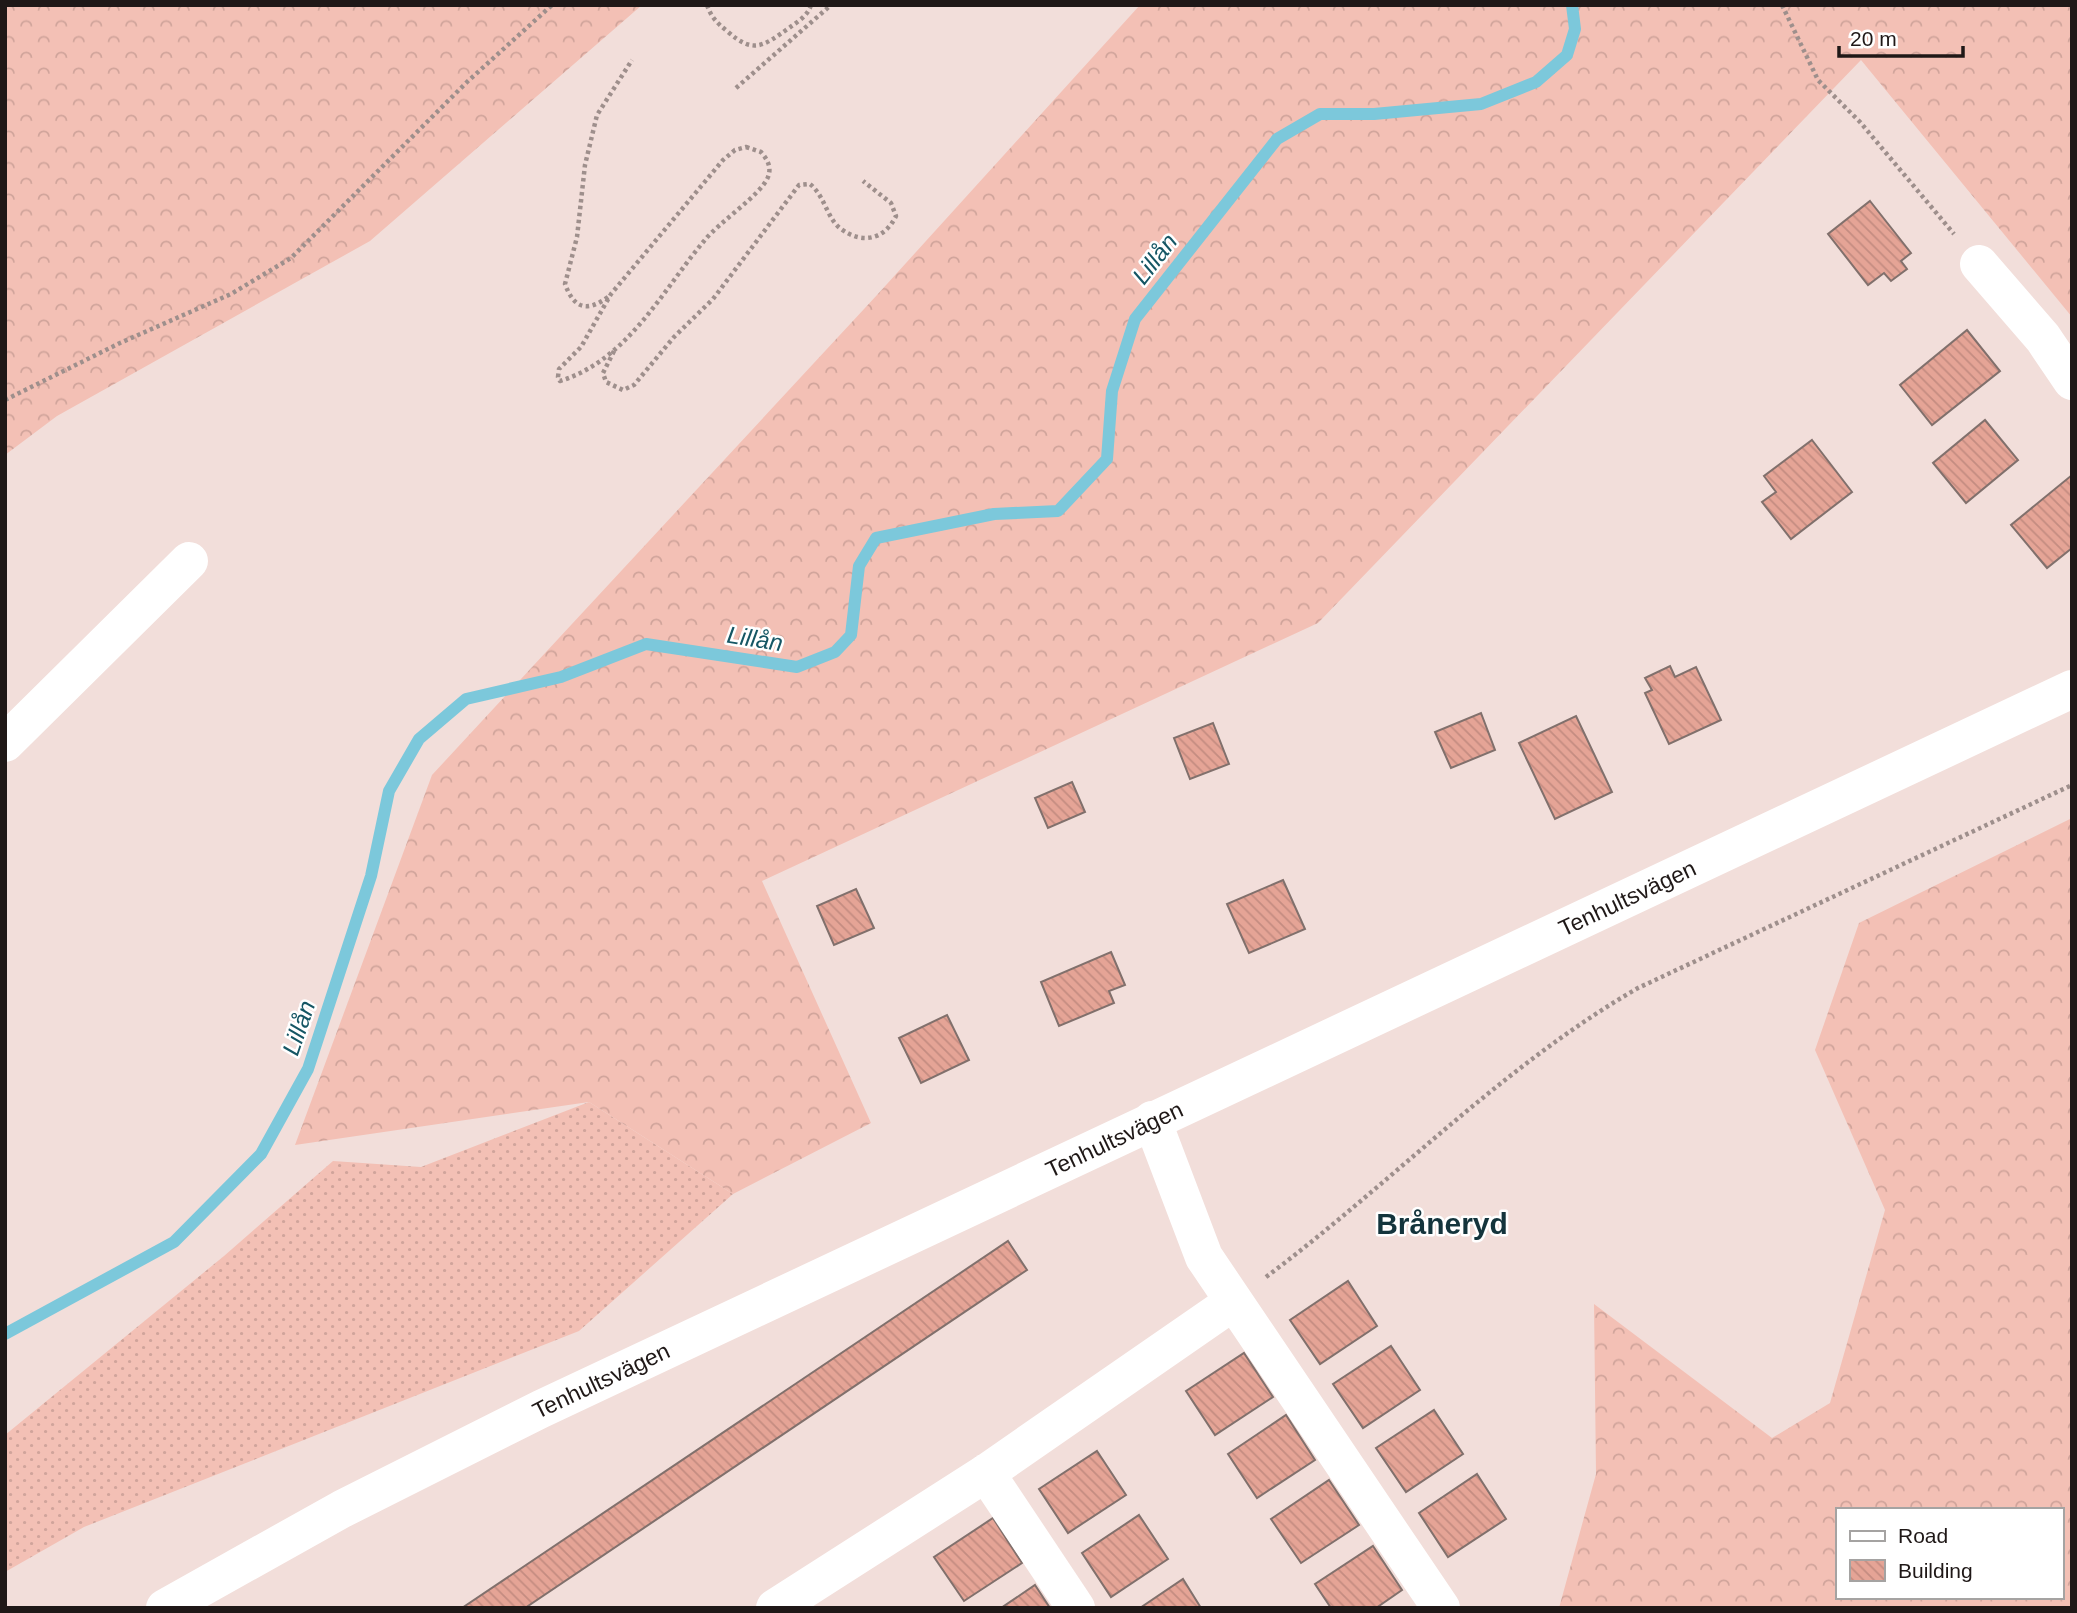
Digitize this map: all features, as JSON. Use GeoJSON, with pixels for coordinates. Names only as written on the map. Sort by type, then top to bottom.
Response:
{"type":"FeatureCollection","features":[{"type":"Feature","properties":{"kind":"street"},"geometry":{"type":"LineString","coordinates":[[1979,264],[2043,338],[2072,381]]}},
{"type":"Feature","properties":{"kind":"street"},"geometry":{"type":"LineString","coordinates":[[5,743],[189,561]]}},
{"type":"Feature","properties":{"kind":"street","name":"Tenhultsvägen"},"geometry":{"type":"LineString","coordinates":[[165,1608],[342,1509],[541,1409],[2072,689]]}},
{"type":"Feature","properties":{"kind":"street"},"geometry":{"type":"LineString","coordinates":[[1152,1120],[1200,1250],[1441,1608]]}},
{"type":"Feature","properties":{"kind":"street"},"geometry":{"type":"LineString","coordinates":[[775,1608],[986,1473],[1233,1302]]}},
{"type":"Feature","properties":{"kind":"street"},"geometry":{"type":"LineString","coordinates":[[986,1473],[1076,1608]]}},
{"type":"Feature","properties":{"kind":"path"},"geometry":{"type":"LineString","coordinates":[[5,400],[120,343],[231,294],[291,258],[467,82],[552,5]]}},
{"type":"Feature","properties":{"kind":"path"},"geometry":{"type":"LineString","coordinates":[[707,5],[711,16],[720,25],[740,43],[751,47],[767,43],[800,21],[811,5]]}},
{"type":"Feature","properties":{"kind":"path"},"geometry":{"type":"LineString","coordinates":[[736,88],[831,5]]}},
{"type":"Feature","properties":{"kind":"path"},"geometry":{"type":"LineString","coordinates":[[1782,5],[1818,80],[1860,122],[1979,264]]}},
{"type":"Feature","properties":{"kind":"path"},"geometry":{"type":"LineString","coordinates":[[611,294],[595,306],[583,308],[575,304],[565,284],[577,237],[585,165],[597,115],[632,60]]}},
{"type":"Feature","properties":{"kind":"path"},"geometry":{"type":"LineString","coordinates":[[746,147],[761,152],[769,167],[769,176],[761,187],[704,241],[660,302],[619,344],[572,377],[560,381],[559,369],[582,347],[611,294],[723,160],[735,150],[746,147]]}},
{"type":"Feature","properties":{"kind":"path"},"geometry":{"type":"LineString","coordinates":[[619,344],[603,373],[606,382],[623,390],[634,385],[674,337],[713,299],[799,185],[810,184],[820,192],[841,229],[859,237],[875,239],[890,230],[896,216],[891,203],[863,181]]}},
{"type":"Feature","properties":{"kind":"path"},"geometry":{"type":"LineString","coordinates":[[1233,1302],[1315,1241],[1455,1119],[1598,1011],[1638,988],[2072,785]]}},
{"type":"Feature","properties":{"kind":"green space"},"geometry":{"type":"Polygon","coordinates":[[[5,5],[642,5],[370,241],[57,416],[5,455],[5,5]]]}},
{"type":"Feature","properties":{"kind":"green space"},"geometry":{"type":"Polygon","coordinates":[[[1140,5],[2072,5],[2072,317],[1861,60],[1318,623],[762,881],[871,1123],[733,1194],[589,1102],[295,1145],[432,775],[877,295],[1140,5]]]}},
{"type":"Feature","properties":{"kind":"green space"},"geometry":{"type":"Polygon","coordinates":[[[2072,818],[2072,1608],[1559,1608],[1596,1474],[1594,1304],[1772,1438],[1830,1403],[1885,1210],[1815,1050],[1859,923],[2072,818]]]}},
{"type":"Feature","properties":{"kind":"green space"},"geometry":{"type":"Polygon","coordinates":[[[589,1102],[733,1194],[579,1331],[84,1527],[5,1572],[5,1435],[224,1256],[333,1161],[421,1167],[589,1102]]]}},
{"type":"Feature","properties":{"kind":"building"},"geometry":{"type":"Polygon","coordinates":[[[1870,201],[1911,253],[1901,261],[1907,269],[1891,281],[1884,273],[1868,285],[1828,234],[1870,201]]]}},
{"type":"Feature","properties":{"kind":"building"},"geometry":{"type":"Polygon","coordinates":[[[1967,330],[2000,371],[1932,425],[1900,385],[1967,330]]]}},
{"type":"Feature","properties":{"kind":"building"},"geometry":{"type":"Polygon","coordinates":[[[1985,420],[2018,460],[1966,503],[1933,463],[1985,420]]]}},
{"type":"Feature","properties":{"kind":"building"},"geometry":{"type":"Polygon","coordinates":[[[1812,440],[1852,492],[1791,539],[1762,502],[1776,492],[1764,476],[1812,440]]]}},
{"type":"Feature","properties":{"kind":"building"},"geometry":{"type":"Polygon","coordinates":[[[2072,475],[2072,548],[2047,568],[2011,525],[2072,475]]]}},
{"type":"Feature","properties":{"kind":"building"},"geometry":{"type":"Polygon","coordinates":[[[1670,666],[1675,677],[1696,667],[1721,720],[1669,744],[1645,693],[1652,690],[1645,678],[1670,666]]]}},
{"type":"Feature","properties":{"kind":"building"},"geometry":{"type":"Polygon","coordinates":[[[1481,713],[1495,750],[1451,768],[1435,732],[1481,713]]]}},
{"type":"Feature","properties":{"kind":"building"},"geometry":{"type":"Polygon","coordinates":[[[1576,716],[1612,792],[1555,819],[1519,743],[1576,716]]]}},
{"type":"Feature","properties":{"kind":"building"},"geometry":{"type":"Polygon","coordinates":[[[1213,723],[1229,764],[1190,779],[1174,738],[1213,723]]]}},
{"type":"Feature","properties":{"kind":"building"},"geometry":{"type":"Polygon","coordinates":[[[1072,782],[1085,812],[1048,828],[1035,798],[1072,782]]]}},
{"type":"Feature","properties":{"kind":"building"},"geometry":{"type":"Polygon","coordinates":[[[1283,880],[1305,929],[1249,953],[1227,904],[1283,880]]]}},
{"type":"Feature","properties":{"kind":"building"},"geometry":{"type":"Polygon","coordinates":[[[856,889],[874,928],[834,945],[817,906],[856,889]]]}},
{"type":"Feature","properties":{"kind":"building"},"geometry":{"type":"Polygon","coordinates":[[[1111,952],[1125,985],[1109,991],[1114,1003],[1059,1026],[1041,982],[1111,952]]]}},
{"type":"Feature","properties":{"kind":"building"},"geometry":{"type":"Polygon","coordinates":[[[947,1015],[969,1060],[921,1083],[899,1038],[947,1015]]]}},
{"type":"Feature","properties":{"kind":"building"},"geometry":{"type":"Polygon","coordinates":[[[1008,1241],[1027,1270],[525,1608],[462,1608],[1008,1241]]]}},
{"type":"Feature","properties":{"kind":"building"},"geometry":{"type":"Polygon","coordinates":[[[1348,1281],[1377,1326],[1320,1364],[1290,1320],[1348,1281]]]}},
{"type":"Feature","properties":{"kind":"building"},"geometry":{"type":"Polygon","coordinates":[[[1391,1346],[1420,1390],[1363,1428],[1333,1384],[1391,1346]]]}},
{"type":"Feature","properties":{"kind":"building"},"geometry":{"type":"Polygon","coordinates":[[[1244,1353],[1273,1397],[1215,1435],[1186,1391],[1244,1353]]]}},
{"type":"Feature","properties":{"kind":"building"},"geometry":{"type":"Polygon","coordinates":[[[1434,1410],[1463,1454],[1406,1492],[1376,1448],[1434,1410]]]}},
{"type":"Feature","properties":{"kind":"building"},"geometry":{"type":"Polygon","coordinates":[[[1286,1415],[1315,1460],[1257,1498],[1228,1454],[1286,1415]]]}},
{"type":"Feature","properties":{"kind":"building"},"geometry":{"type":"Polygon","coordinates":[[[1097,1451],[1126,1495],[1068,1533],[1039,1489],[1097,1451]]]}},
{"type":"Feature","properties":{"kind":"building"},"geometry":{"type":"Polygon","coordinates":[[[1477,1474],[1506,1519],[1448,1557],[1419,1513],[1477,1474]]]}},
{"type":"Feature","properties":{"kind":"building"},"geometry":{"type":"Polygon","coordinates":[[[1329,1480],[1359,1525],[1301,1563],[1271,1519],[1329,1480]]]}},
{"type":"Feature","properties":{"kind":"building"},"geometry":{"type":"Polygon","coordinates":[[[1139,1515],[1168,1559],[1111,1597],[1082,1553],[1139,1515]]]}},
{"type":"Feature","properties":{"kind":"building"},"geometry":{"type":"Polygon","coordinates":[[[993,1518],[1022,1563],[964,1601],[934,1557],[993,1518]]]}},
{"type":"Feature","properties":{"kind":"building"},"geometry":{"type":"Polygon","coordinates":[[[1373,1546],[1402,1590],[1376,1608],[1331,1608],[1315,1584],[1373,1546]]]}},
{"type":"Feature","properties":{"kind":"building"},"geometry":{"type":"Polygon","coordinates":[[[1183,1579],[1201,1608],[1140,1608],[1183,1579]]]}},
{"type":"Feature","properties":{"kind":"building"},"geometry":{"type":"Polygon","coordinates":[[[1035,1585],[1050,1608],[1001,1608],[1035,1585]]]}},
{"type":"Feature","properties":{"kind":"waterway","name":"Lillån"},"geometry":{"type":"LineString","coordinates":[[5,1334],[174,1242],[261,1154],[308,1069],[371,876],[389,791],[419,739],[466,699],[561,677],[646,644],[797,667],[835,652],[851,635],[859,566],[876,538],[994,514],[1058,511],[1107,459],[1112,391],[1135,319],[1277,139],[1320,114],[1374,114],[1481,104],[1536,82],[1567,55],[1575,29],[1572,5]]}},
{"type":"Feature","properties":{"kind":"district","name":"Bråneryd"},"geometry":{"type":"Point","coordinates":[1442,1224]}}]}
